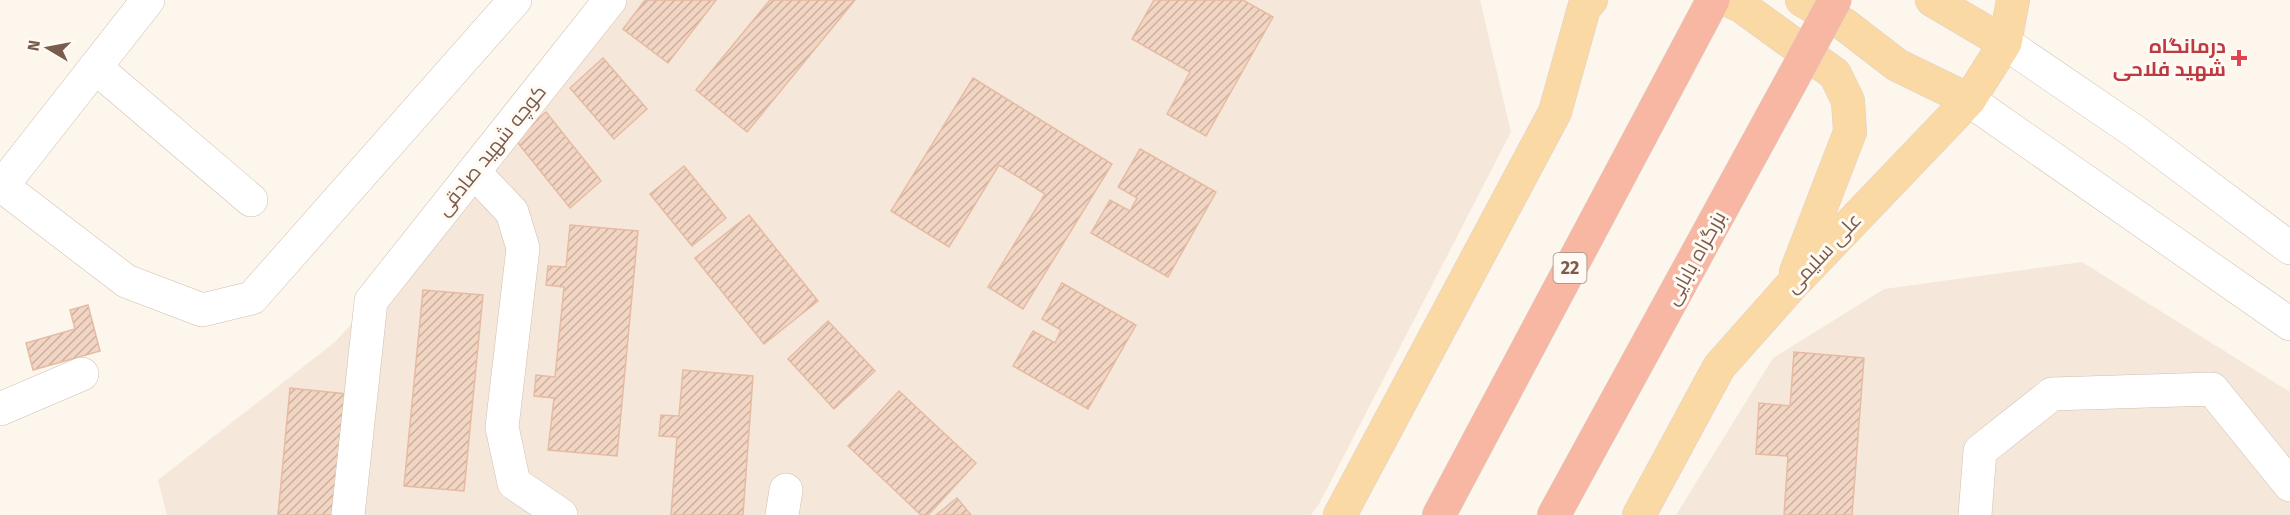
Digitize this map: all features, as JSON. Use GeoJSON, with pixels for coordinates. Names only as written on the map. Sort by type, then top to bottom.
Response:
{"type":"FeatureCollection","features":[{"type":"Feature","properties":{"kind":"highway","name":"بزرگراه بابایی"},"geometry":{"type":"LineString","coordinates":[[1554,515],[1835,0]]}},
{"type":"Feature","properties":{"kind":"highway","name":"22"},"geometry":{"type":"LineString","coordinates":[[1438,515],[1707,10]]}},
{"type":"Feature","properties":{"kind":"main road"},"geometry":{"type":"LineString","coordinates":[[1575,0],[1576,38]]}},
{"type":"Feature","properties":{"kind":"main road"},"geometry":{"type":"LineString","coordinates":[[1340,515],[1554,112],[1584,8],[1591,0]]}},
{"type":"Feature","properties":{"kind":"main road"},"geometry":{"type":"LineString","coordinates":[[1728,0],[1741,6],[1835,74],[1848,101],[1850,132],[1790,287]]}},
{"type":"Feature","properties":{"kind":"main road"},"geometry":{"type":"LineString","coordinates":[[1802,0],[1845,25],[1897,65],[1969,100]]}},
{"type":"Feature","properties":{"kind":"main road"},"geometry":{"type":"LineString","coordinates":[[1932,0],[2005,43]]}},
{"type":"Feature","properties":{"kind":"main road","name":"علی سلیمی"},"geometry":{"type":"LineString","coordinates":[[1640,515],[1719,367],[1790,287],[1969,100],[2005,43],[2013,0]]}},
{"type":"Feature","properties":{"kind":"street"},"geometry":{"type":"LineString","coordinates":[[148,0],[2,186],[126,281],[202,310],[252,298],[515,0]]}},
{"type":"Feature","properties":{"kind":"street","name":"کوچه شهید صادقی"},"geometry":{"type":"LineString","coordinates":[[348,515],[371,301],[610,0]]}},
{"type":"Feature","properties":{"kind":"street"},"geometry":{"type":"LineString","coordinates":[[2005,43],[2134,131],[2290,248]]}},
{"type":"Feature","properties":{"kind":"street"},"geometry":{"type":"LineString","coordinates":[[95,67],[251,200]]}},
{"type":"Feature","properties":{"kind":"street"},"geometry":{"type":"LineString","coordinates":[[1969,100],[2290,324]]}},
{"type":"Feature","properties":{"kind":"street"},"geometry":{"type":"LineString","coordinates":[[474,172],[512,212],[523,248],[502,428],[514,483],[561,515]]}},
{"type":"Feature","properties":{"kind":"street"},"geometry":{"type":"LineString","coordinates":[[0,409],[82,374]]}},
{"type":"Feature","properties":{"kind":"street"},"geometry":{"type":"LineString","coordinates":[[1975,515],[1980,451],[2052,394],[2212,389],[2290,485]]}},
{"type":"Feature","properties":{"kind":"shaded area"},"geometry":{"type":"Polygon","coordinates":[[[628,0],[1480,0],[1511,132],[1319,504],[1311,515],[167,515],[158,480],[335,342],[503,154],[628,0]]]}},
{"type":"Feature","properties":{"kind":"shaded area"},"geometry":{"type":"Polygon","coordinates":[[[2082,262],[2290,392],[2290,515],[1676,515],[1773,358],[1884,289],[2082,262]]]}},
{"type":"Feature","properties":{"kind":"building"},"geometry":{"type":"Polygon","coordinates":[[[645,0],[716,0],[668,63],[623,29],[645,0]]]}},
{"type":"Feature","properties":{"kind":"building"},"geometry":{"type":"Polygon","coordinates":[[[770,0],[855,0],[747,132],[696,90],[770,0]]]}},
{"type":"Feature","properties":{"kind":"building"},"geometry":{"type":"Polygon","coordinates":[[[1154,0],[1243,0],[1273,17],[1206,136],[1167,114],[1190,72],[1132,39],[1154,0]]]}},
{"type":"Feature","properties":{"kind":"building"},"geometry":{"type":"Polygon","coordinates":[[[603,58],[647,109],[614,139],[570,88],[603,58]]]}},
{"type":"Feature","properties":{"kind":"building"},"geometry":{"type":"Polygon","coordinates":[[[973,78],[1112,164],[1023,309],[988,287],[1045,194],[999,165],[949,247],[891,211],[973,78]]]}},
{"type":"Feature","properties":{"kind":"building"},"geometry":{"type":"Polygon","coordinates":[[[546,112],[601,181],[570,208],[514,138],[546,112]]]}},
{"type":"Feature","properties":{"kind":"building"},"geometry":{"type":"Polygon","coordinates":[[[1140,149],[1216,192],[1168,277],[1091,233],[1110,200],[1130,211],[1137,198],[1118,187],[1140,149]]]}},
{"type":"Feature","properties":{"kind":"building"},"geometry":{"type":"Polygon","coordinates":[[[684,166],[726,218],[692,246],[650,194],[684,166]]]}},
{"type":"Feature","properties":{"kind":"building"},"geometry":{"type":"Polygon","coordinates":[[[749,215],[818,301],[764,344],[695,258],[749,215]]]}},
{"type":"Feature","properties":{"kind":"building"},"geometry":{"type":"Polygon","coordinates":[[[570,225],[638,231],[617,456],[548,450],[554,398],[534,396],[536,375],[555,377],[564,287],[546,285],[548,266],[566,267],[570,225]]]}},
{"type":"Feature","properties":{"kind":"building"},"geometry":{"type":"Polygon","coordinates":[[[1062,283],[1136,325],[1088,409],[1013,366],[1033,331],[1055,343],[1061,330],[1042,319],[1062,283]]]}},
{"type":"Feature","properties":{"kind":"building"},"geometry":{"type":"Polygon","coordinates":[[[423,290],[483,295],[464,491],[404,486],[423,290]]]}},
{"type":"Feature","properties":{"kind":"building"},"geometry":{"type":"Polygon","coordinates":[[[88,305],[100,351],[33,370],[26,343],[75,329],[70,310],[88,305]]]}},
{"type":"Feature","properties":{"kind":"building"},"geometry":{"type":"Polygon","coordinates":[[[828,321],[875,371],[834,409],[788,359],[828,321]]]}},
{"type":"Feature","properties":{"kind":"building"},"geometry":{"type":"Polygon","coordinates":[[[1794,352],[1864,358],[1852,515],[1784,515],[1788,456],[1756,454],[1759,403],[1790,406],[1794,352]]]}},
{"type":"Feature","properties":{"kind":"building"},"geometry":{"type":"Polygon","coordinates":[[[683,370],[753,376],[743,515],[671,515],[677,437],[659,436],[661,415],[679,416],[683,370]]]}},
{"type":"Feature","properties":{"kind":"building"},"geometry":{"type":"Polygon","coordinates":[[[290,388],[347,394],[336,515],[278,515],[290,388]]]}},
{"type":"Feature","properties":{"kind":"building"},"geometry":{"type":"Polygon","coordinates":[[[899,391],[976,463],[928,515],[921,515],[848,446],[899,391]]]}},
{"type":"Feature","properties":{"kind":"building"},"geometry":{"type":"Polygon","coordinates":[[[957,498],[971,515],[936,515],[957,498]]]}},
{"type":"Feature","properties":{"kind":"place","name":"درمانگاه شهید فلاحی"},"geometry":{"type":"Point","coordinates":[2239,58]}}]}
